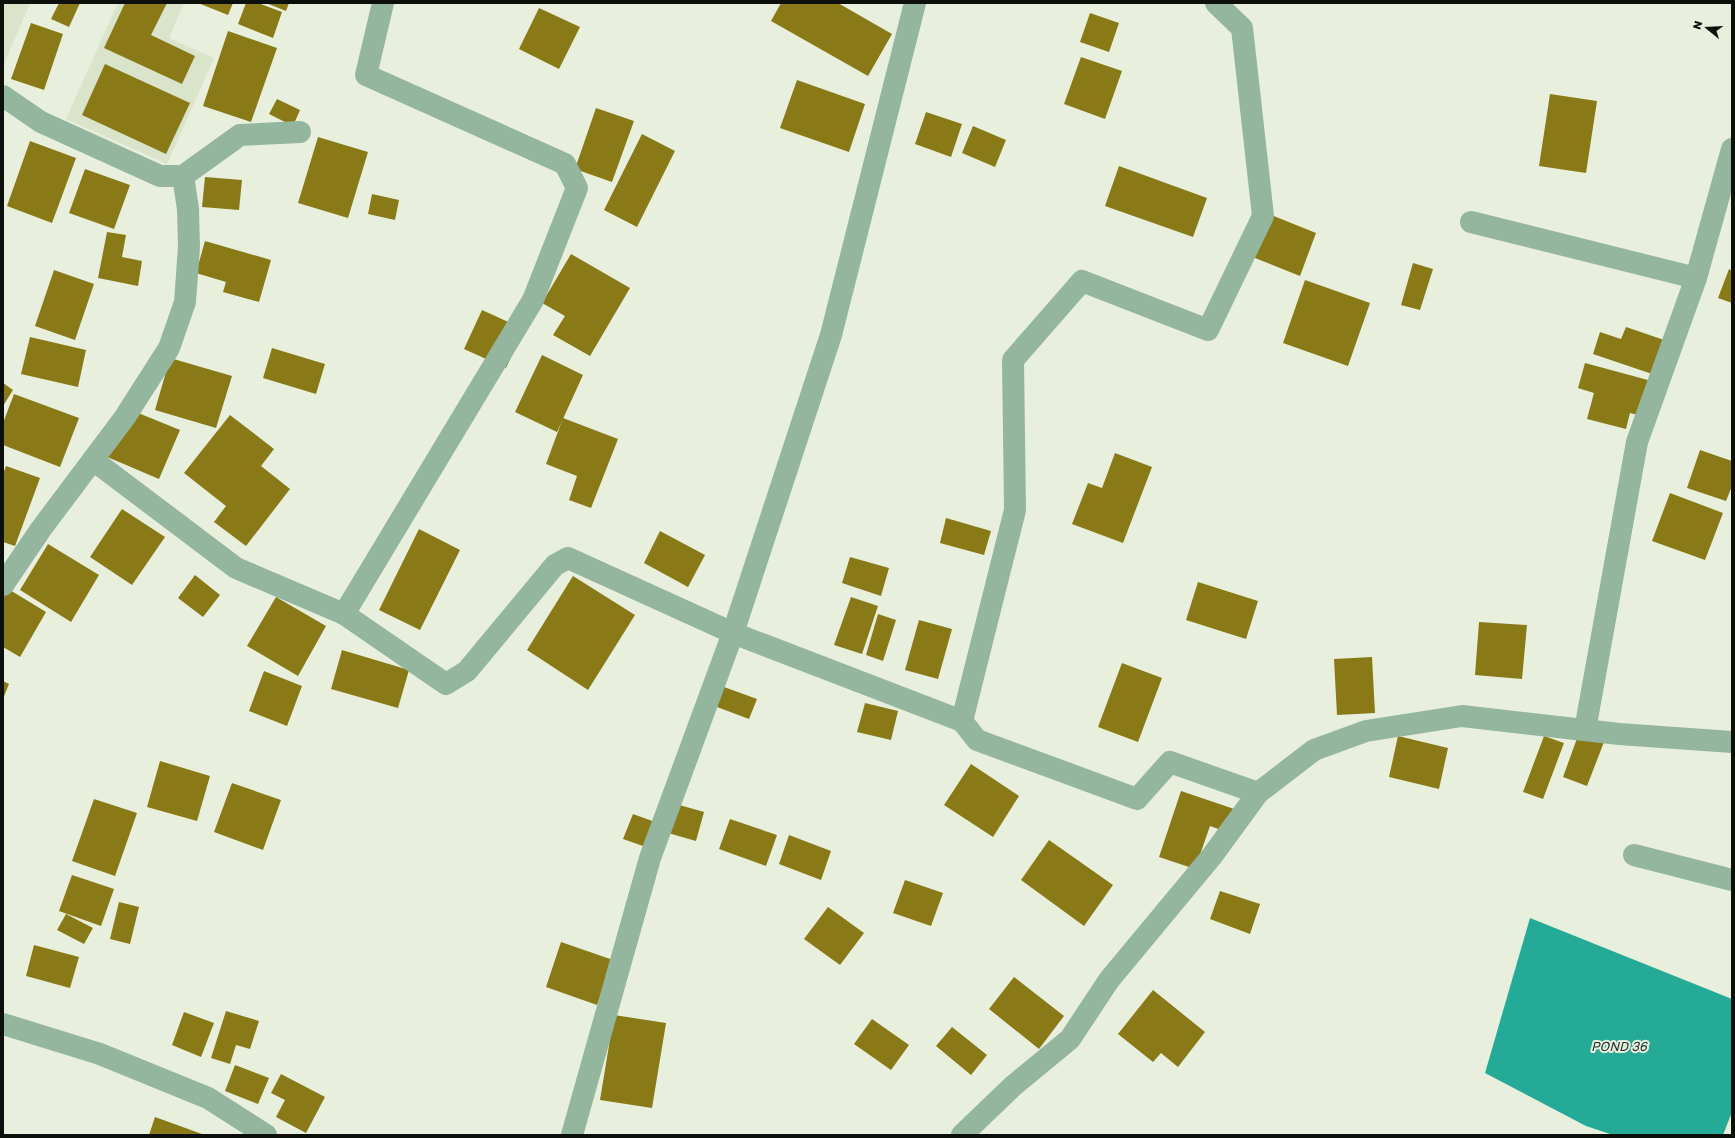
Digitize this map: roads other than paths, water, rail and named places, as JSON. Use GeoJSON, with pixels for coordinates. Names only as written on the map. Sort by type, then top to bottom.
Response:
{"type":"FeatureCollection","features":[{"type":"Feature","properties":{"kind":"street"},"geometry":{"type":"LineString","coordinates":[[344,614],[532,300],[577,188],[565,164],[366,75],[383,3]]}},
{"type":"Feature","properties":{"kind":"street"},"geometry":{"type":"LineString","coordinates":[[572,1135],[650,858],[733,633],[830,335],[915,3]]}},
{"type":"Feature","properties":{"kind":"street"},"geometry":{"type":"LineString","coordinates":[[962,721],[1015,510],[1013,360],[1082,281],[1208,330],[1263,216],[1242,28],[1216,3]]}},
{"type":"Feature","properties":{"kind":"street"},"geometry":{"type":"LineString","coordinates":[[3,96],[41,122],[160,176],[183,176],[240,135],[300,132]]}},
{"type":"Feature","properties":{"kind":"street"},"geometry":{"type":"LineString","coordinates":[[1585,730],[1637,442],[1696,278],[1732,149]]}},
{"type":"Feature","properties":{"kind":"street"},"geometry":{"type":"LineString","coordinates":[[3,585],[41,528],[125,417],[169,348],[185,302],[189,240],[188,209],[183,176]]}},
{"type":"Feature","properties":{"kind":"street"},"geometry":{"type":"LineString","coordinates":[[1471,222],[1696,278]]}},
{"type":"Feature","properties":{"kind":"street"},"geometry":{"type":"LineString","coordinates":[[93,460],[236,568],[344,614],[446,684],[467,671],[555,565],[568,558],[733,633],[962,721],[977,740],[1137,799],[1170,762],[1258,793]]}},
{"type":"Feature","properties":{"kind":"street"},"geometry":{"type":"LineString","coordinates":[[962,1135],[1013,1086],[1070,1039],[1109,980],[1212,856],[1258,793],[1314,750],[1366,731],[1462,716],[1620,734],[1732,742]]}},
{"type":"Feature","properties":{"kind":"street"},"geometry":{"type":"LineString","coordinates":[[1634,855],[1732,880]]}},
{"type":"Feature","properties":{"kind":"street"},"geometry":{"type":"LineString","coordinates":[[3,1024],[100,1054],[208,1098],[266,1135]]}},
{"type":"Feature","properties":{"kind":"water","name":"POND 36"},"geometry":{"type":"Polygon","coordinates":[[[1530,918],[1732,999],[1732,1112],[1723,1135],[1613,1135],[1586,1126],[1485,1073],[1530,918]]]}}]}
